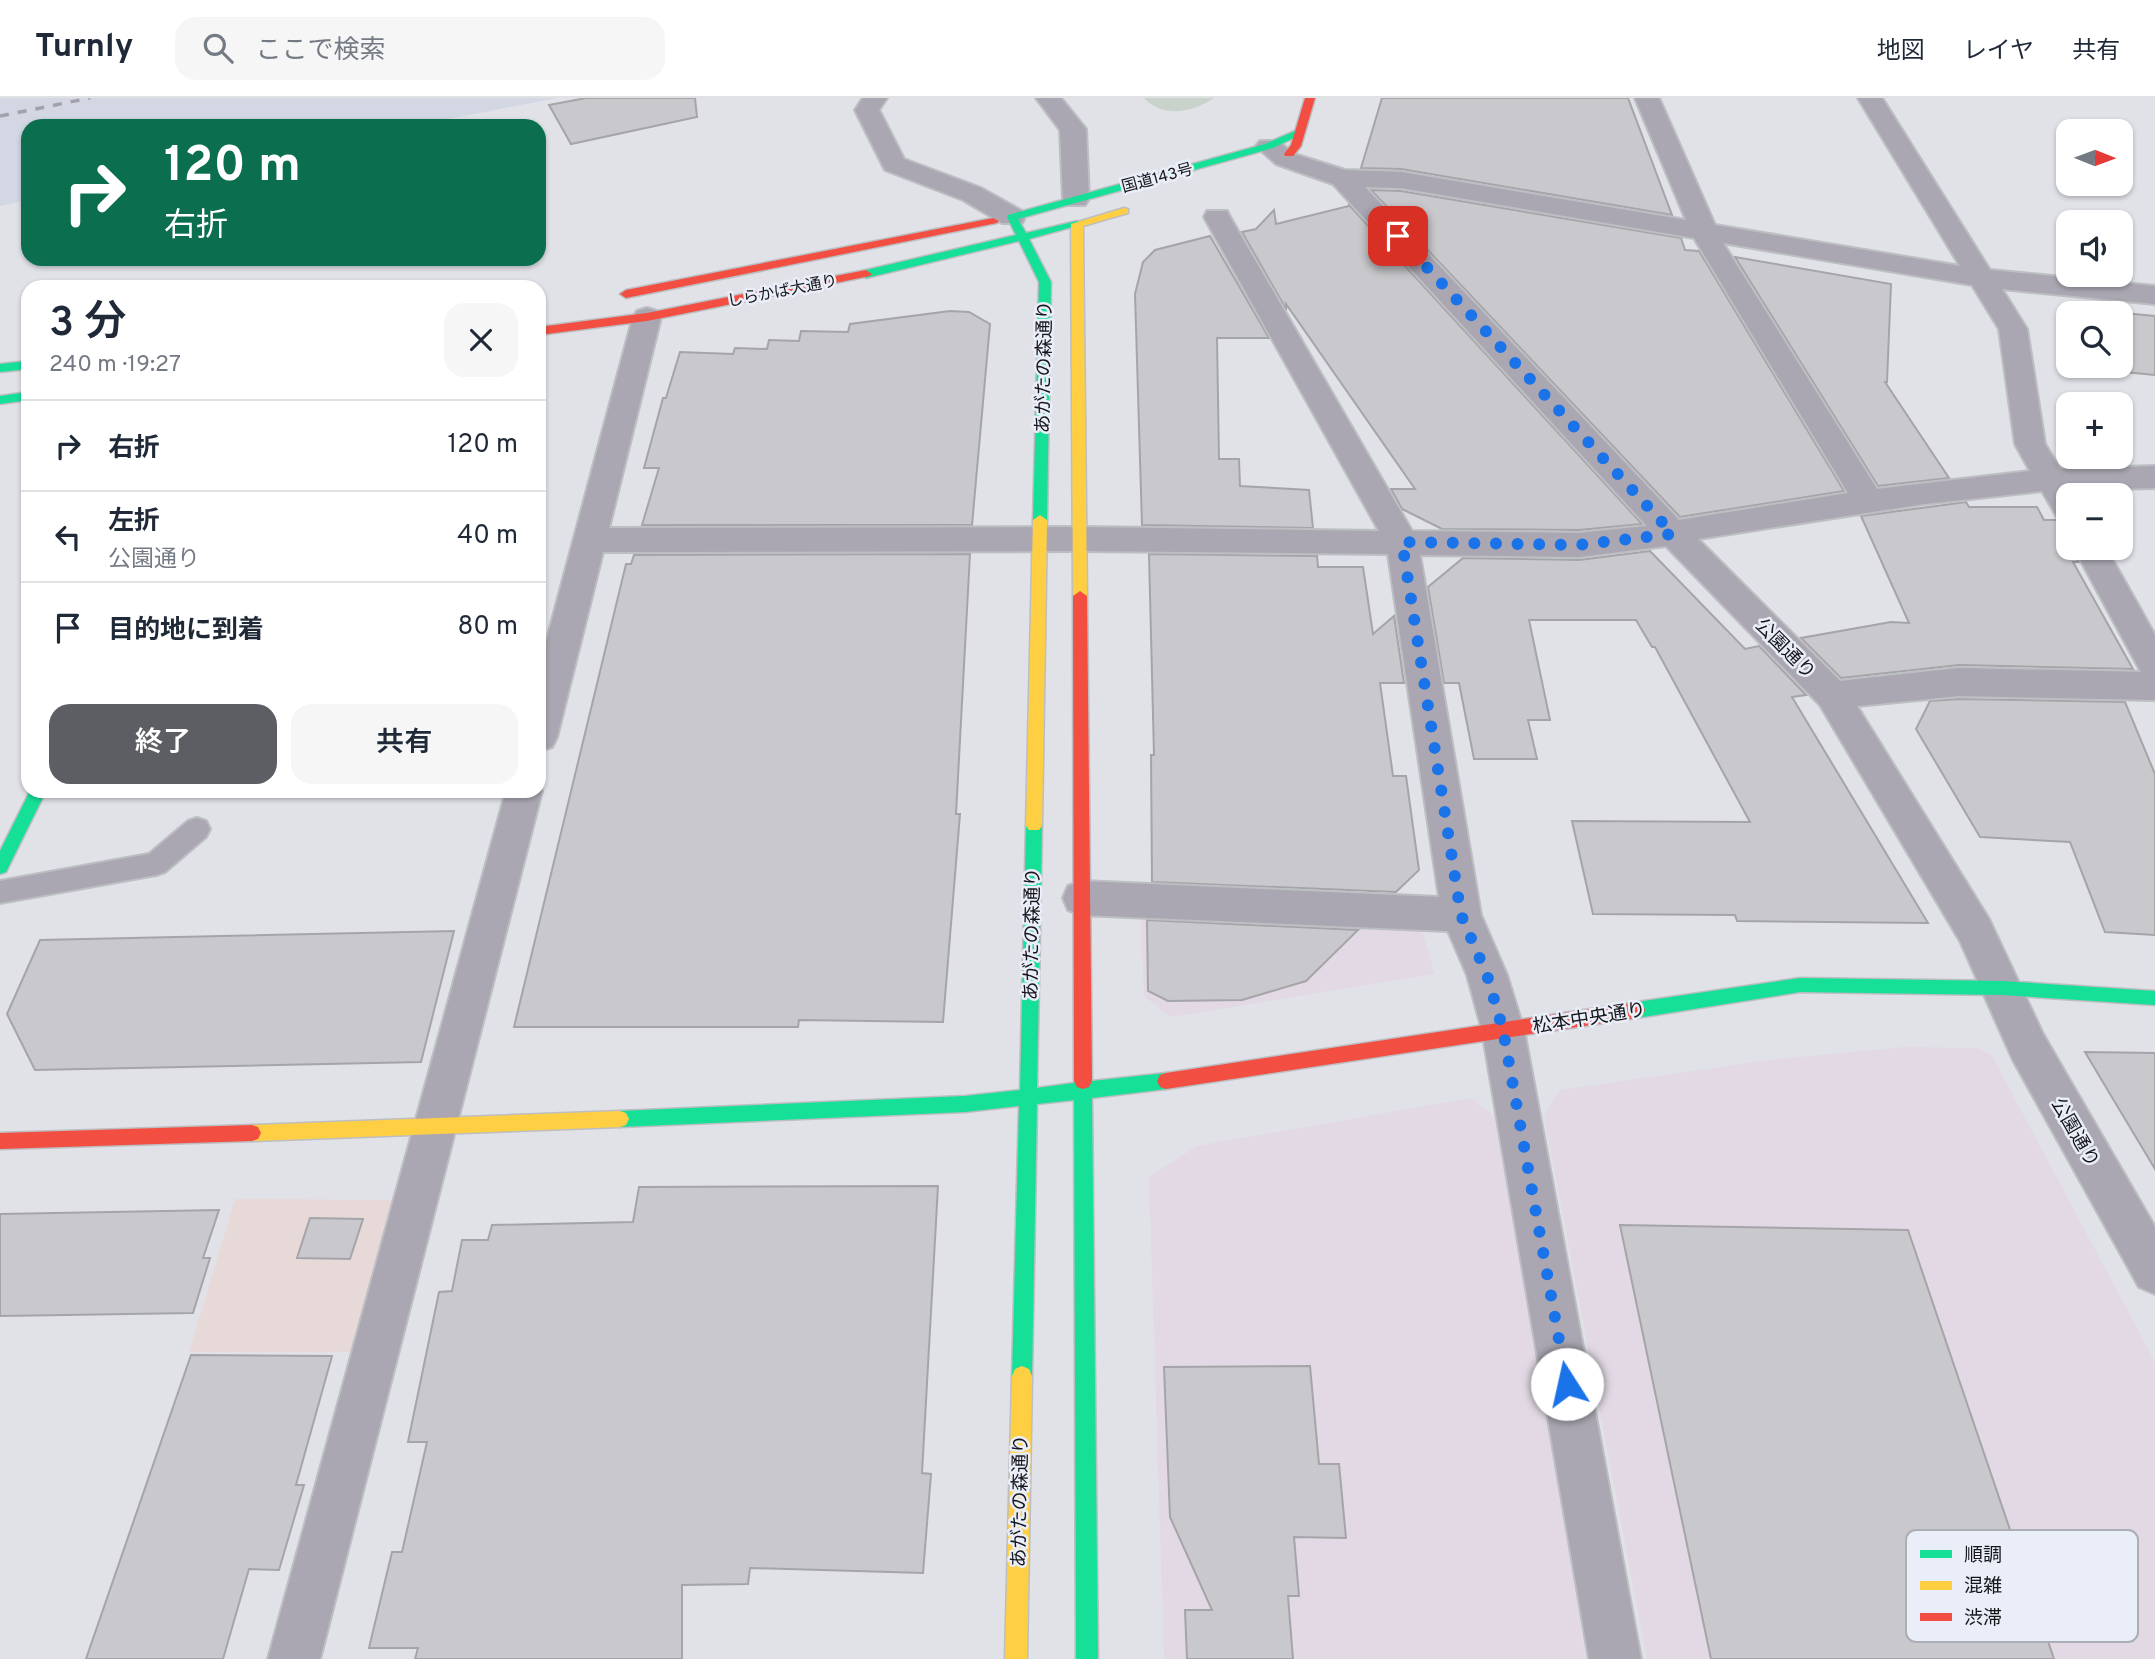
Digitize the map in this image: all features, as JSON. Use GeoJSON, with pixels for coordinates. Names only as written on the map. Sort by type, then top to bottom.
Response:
{"type":"FeatureCollection","features":[{"type":"Feature","properties":{"kind":"main road","name":"国道143号"},"geometry":{"type":"LineString","coordinates":[[1018,229],[1274,157],[1300,133],[1310,98]]}},
{"type":"Feature","properties":{"kind":"main road","name":"国道143号"},"geometry":{"type":"LineString","coordinates":[[1077,212],[1143,206]]}},
{"type":"Feature","properties":{"kind":"main road"},"geometry":{"type":"LineString","coordinates":[[1018,229],[1077,212]]}},
{"type":"Feature","properties":{"kind":"main road","name":"あがたの森通り"},"geometry":{"type":"LineString","coordinates":[[1077,212],[1087,1659]]}},
{"type":"Feature","properties":{"kind":"main road","name":"しらかば大通り"},"geometry":{"type":"LineString","coordinates":[[609,296],[1018,229]]}},
{"type":"Feature","properties":{"kind":"main road","name":"しらかば大通り"},"geometry":{"type":"LineString","coordinates":[[546,330],[648,317],[1018,229]]}},
{"type":"Feature","properties":{"kind":"main road","name":"あがたの森通り"},"geometry":{"type":"LineString","coordinates":[[1016,1659],[1045,282],[1018,229]]}},
{"type":"Feature","properties":{"kind":"main road"},"geometry":{"type":"LineString","coordinates":[[0,368],[21,366]]}},
{"type":"Feature","properties":{"kind":"main road"},"geometry":{"type":"LineString","coordinates":[[0,400],[21,397]]}},
{"type":"Feature","properties":{"kind":"main road"},"geometry":{"type":"LineString","coordinates":[[0,867],[34,798]]}},
{"type":"Feature","properties":{"kind":"main road","name":"松本中央通り"},"geometry":{"type":"LineString","coordinates":[[0,1141],[435,1128],[1026,1100],[1800,985],[2002,988],[2155,998]]}},
{"type":"Feature","properties":{"kind":"street"},"geometry":{"type":"LineString","coordinates":[[875,98],[867,110],[894,164],[972,194],[1018,229]]}},
{"type":"Feature","properties":{"kind":"street"},"geometry":{"type":"LineString","coordinates":[[1048,98],[1073,128],[1077,212]]}},
{"type":"Feature","properties":{"kind":"street"},"geometry":{"type":"LineString","coordinates":[[1647,98],[1710,246],[1870,502]]}},
{"type":"Feature","properties":{"kind":"street"},"geometry":{"type":"LineString","coordinates":[[1870,98],[2013,328],[2030,444],[2056,486]]}},
{"type":"Feature","properties":{"kind":"street","name":"公園通り"},"geometry":{"type":"LineString","coordinates":[[1274,157],[1342,178],[1673,534],[1832,695],[1975,931],[2028,1047],[2155,1271]]}},
{"type":"Feature","properties":{"kind":"street"},"geometry":{"type":"LineString","coordinates":[[1342,178],[1401,180],[1983,278],[2155,295]]}},
{"type":"Feature","properties":{"kind":"street"},"geometry":{"type":"LineString","coordinates":[[1217,217],[1402,542],[1461,915],[1487,975],[1503,1030],[1615,1659]]}},
{"type":"Feature","properties":{"kind":"street"},"geometry":{"type":"LineString","coordinates":[[546,711],[648,317]]}},
{"type":"Feature","properties":{"kind":"street"},"geometry":{"type":"LineString","coordinates":[[592,540],[1079,539],[1579,545],[1673,534],[2006,481],[2155,477]]}},
{"type":"Feature","properties":{"kind":"street"},"geometry":{"type":"LineString","coordinates":[[2097,560],[2155,666]]}},
{"type":"Feature","properties":{"kind":"street"},"geometry":{"type":"LineString","coordinates":[[1832,695],[1959,682],[2155,686]]}},
{"type":"Feature","properties":{"kind":"street"},"geometry":{"type":"LineString","coordinates":[[294,1659],[522,798]]}},
{"type":"Feature","properties":{"kind":"street"},"geometry":{"type":"LineString","coordinates":[[1082,898],[1461,915]]}},
{"type":"Feature","properties":{"kind":"lane"},"geometry":{"type":"LineString","coordinates":[[0,892],[156,864],[197,829]]}},
{"type":"Feature","properties":{"kind":"shaded area"},"geometry":{"type":"Polygon","coordinates":[[[0,98],[557,98],[448,119],[21,119],[21,202],[0,206],[0,98]]]}},
{"type":"Feature","properties":{"kind":"shaded area"},"geometry":{"type":"Polygon","coordinates":[[[1144,98],[1214,98],[1188,110],[1169,111],[1152,105],[1144,98]]]}},
{"type":"Feature","properties":{"kind":"shaded area"},"geometry":{"type":"Polygon","coordinates":[[[1140,910],[1421,927],[1435,974],[1170,1017],[1144,996],[1140,910]]]}},
{"type":"Feature","properties":{"kind":"shaded area"},"geometry":{"type":"Polygon","coordinates":[[[1905,1047],[1977,1048],[1992,1056],[2155,1362],[2155,1659],[1647,1659],[1544,1116],[1560,1090],[1777,1059],[1905,1047]]]}},
{"type":"Feature","properties":{"kind":"shaded area"},"geometry":{"type":"Polygon","coordinates":[[[1471,1098],[1499,1120],[1586,1659],[1164,1659],[1149,1177],[1197,1146],[1471,1098]]]}},
{"type":"Feature","properties":{"kind":"shaded area"},"geometry":{"type":"Polygon","coordinates":[[[235,1199],[394,1200],[352,1352],[189,1352],[235,1199]]]}},
{"type":"Feature","properties":{"kind":"building"},"geometry":{"type":"Polygon","coordinates":[[[586,98],[695,98],[697,117],[571,144],[549,105],[586,98]]]}},
{"type":"Feature","properties":{"kind":"building"},"geometry":{"type":"Polygon","coordinates":[[[1382,98],[1628,98],[1672,215],[1401,169],[1361,168],[1382,98]]]}},
{"type":"Feature","properties":{"kind":"building"},"geometry":{"type":"Polygon","coordinates":[[[1371,190],[1401,191],[1681,238],[1685,250],[1699,251],[1844,491],[1680,517],[1371,190]]]}},
{"type":"Feature","properties":{"kind":"building"},"geometry":{"type":"Polygon","coordinates":[[[1349,206],[1642,524],[1579,530],[1442,529],[1402,509],[1391,489],[1415,489],[1286,304],[1286,309],[1242,232],[1256,229],[1274,210],[1276,224],[1349,206]]]}},
{"type":"Feature","properties":{"kind":"building"},"geometry":{"type":"Polygon","coordinates":[[[1210,236],[1269,338],[1217,338],[1219,459],[1239,459],[1240,486],[1309,490],[1313,528],[1142,525],[1135,294],[1143,262],[1155,250],[1210,236]]]}},
{"type":"Feature","properties":{"kind":"building"},"geometry":{"type":"Polygon","coordinates":[[[1735,257],[1891,284],[1885,382],[1949,478],[1878,486],[1735,257]]]}},
{"type":"Feature","properties":{"kind":"building"},"geometry":{"type":"Polygon","coordinates":[[[950,311],[969,312],[990,324],[972,525],[642,525],[659,468],[644,468],[663,398],[666,398],[680,352],[733,354],[735,348],[767,349],[769,340],[799,341],[801,331],[848,332],[850,324],[950,311]]]}},
{"type":"Feature","properties":{"kind":"building"},"geometry":{"type":"Polygon","coordinates":[[[2133,314],[2155,316],[2155,375],[2133,373],[2133,314]]]}},
{"type":"Feature","properties":{"kind":"building"},"geometry":{"type":"Polygon","coordinates":[[[1966,502],[1969,507],[2037,507],[2044,520],[2056,520],[2056,560],[2079,562],[2073,562],[2133,669],[1959,665],[1841,678],[1801,638],[1891,622],[1909,623],[1861,516],[1966,502]]]}},
{"type":"Feature","properties":{"kind":"building"},"geometry":{"type":"Polygon","coordinates":[[[1650,551],[1745,649],[1759,646],[1806,695],[1792,697],[1928,923],[1737,921],[1735,915],[1593,914],[1572,821],[1750,822],[1655,647],[1652,647],[1636,620],[1529,620],[1550,720],[1528,720],[1537,759],[1474,759],[1459,683],[1444,683],[1428,587],[1463,558],[1579,560],[1650,551]]]}},
{"type":"Feature","properties":{"kind":"building"},"geometry":{"type":"Polygon","coordinates":[[[970,554],[956,814],[960,814],[943,1022],[799,1020],[798,1027],[514,1027],[626,564],[631,564],[634,555],[970,554]]]}},
{"type":"Feature","properties":{"kind":"building"},"geometry":{"type":"Polygon","coordinates":[[[1149,554],[1317,556],[1318,567],[1363,567],[1373,634],[1394,616],[1404,683],[1380,683],[1393,776],[1406,776],[1419,870],[1396,892],[1152,882],[1151,755],[1154,755],[1149,554]]]}},
{"type":"Feature","properties":{"kind":"building"},"geometry":{"type":"Polygon","coordinates":[[[1959,699],[2125,702],[2155,774],[2155,935],[2105,932],[2070,842],[1980,837],[1916,729],[1930,701],[1959,699]]]}},
{"type":"Feature","properties":{"kind":"building"},"geometry":{"type":"Polygon","coordinates":[[[1147,920],[1358,930],[1306,981],[1242,1000],[1168,1001],[1148,991],[1147,920]]]}},
{"type":"Feature","properties":{"kind":"building"},"geometry":{"type":"Polygon","coordinates":[[[454,931],[421,1062],[35,1070],[7,1014],[40,940],[454,931]]]}},
{"type":"Feature","properties":{"kind":"building"},"geometry":{"type":"Polygon","coordinates":[[[2085,1052],[2155,1053],[2155,1169],[2107,1089],[2085,1052]]]}},
{"type":"Feature","properties":{"kind":"building"},"geometry":{"type":"Polygon","coordinates":[[[938,1186],[922,1473],[931,1474],[923,1573],[750,1568],[748,1584],[682,1585],[682,1659],[415,1659],[418,1648],[369,1648],[392,1552],[402,1552],[427,1442],[408,1442],[439,1292],[452,1291],[462,1240],[488,1240],[492,1225],[633,1222],[639,1187],[938,1186]]]}},
{"type":"Feature","properties":{"kind":"building"},"geometry":{"type":"Polygon","coordinates":[[[219,1210],[203,1258],[210,1258],[193,1313],[0,1316],[0,1214],[219,1210]]]}},
{"type":"Feature","properties":{"kind":"building"},"geometry":{"type":"Polygon","coordinates":[[[310,1218],[363,1219],[350,1259],[297,1258],[310,1218]]]}},
{"type":"Feature","properties":{"kind":"building"},"geometry":{"type":"Polygon","coordinates":[[[1620,1225],[1908,1230],[2010,1530],[1906,1530],[1906,1642],[2048,1642],[2054,1659],[1711,1659],[1620,1225]]]}},
{"type":"Feature","properties":{"kind":"building"},"geometry":{"type":"Polygon","coordinates":[[[191,1355],[332,1356],[296,1485],[304,1485],[279,1570],[249,1569],[223,1659],[86,1659],[191,1355]]]}},
{"type":"Feature","properties":{"kind":"building"},"geometry":{"type":"Polygon","coordinates":[[[1310,1366],[1319,1464],[1339,1464],[1346,1538],[1294,1537],[1299,1596],[1288,1596],[1293,1659],[1187,1659],[1185,1610],[1212,1610],[1170,1517],[1164,1367],[1310,1366]]]}},
{"type":"Feature","properties":{"kind":"railway"},"geometry":{"type":"LineString","coordinates":[[0,116],[90,98]]}},
{"type":"Feature","properties":{"kind":"traffic: fast"},"geometry":{"type":"LineString","coordinates":[[1040,520],[1045,282],[1012,217],[1269,146],[1299,133]]}},
{"type":"Feature","properties":{"kind":"traffic: fast"},"geometry":{"type":"LineString","coordinates":[[866,274],[1077,224]]}},
{"type":"Feature","properties":{"kind":"traffic: fast"},"geometry":{"type":"LineString","coordinates":[[0,368],[21,366]]}},
{"type":"Feature","properties":{"kind":"traffic: fast"},"geometry":{"type":"LineString","coordinates":[[0,400],[21,397]]}},
{"type":"Feature","properties":{"kind":"traffic: fast"},"geometry":{"type":"LineString","coordinates":[[0,867],[34,798]]}},
{"type":"Feature","properties":{"kind":"traffic: fast"},"geometry":{"type":"LineString","coordinates":[[1022,1376],[1034,826]]}},
{"type":"Feature","properties":{"kind":"traffic: fast"},"geometry":{"type":"LineString","coordinates":[[1637,1010],[1800,985],[2002,988],[2155,998]]}},
{"type":"Feature","properties":{"kind":"traffic: fast"},"geometry":{"type":"LineString","coordinates":[[1083,1081],[1087,1659]]}},
{"type":"Feature","properties":{"kind":"traffic: fast"},"geometry":{"type":"LineString","coordinates":[[620,1119],[965,1104],[1166,1081]]}},
{"type":"Feature","properties":{"kind":"traffic: slow"},"geometry":{"type":"LineString","coordinates":[[1080,596],[1077,224],[1124,211]]}},
{"type":"Feature","properties":{"kind":"traffic: slow"},"geometry":{"type":"LineString","coordinates":[[1034,826],[1040,520]]}},
{"type":"Feature","properties":{"kind":"traffic: slow"},"geometry":{"type":"LineString","coordinates":[[252,1133],[620,1119]]}},
{"type":"Feature","properties":{"kind":"traffic: slow"},"geometry":{"type":"LineString","coordinates":[[1016,1659],[1022,1376]]}},
{"type":"Feature","properties":{"kind":"traffic: jam"},"geometry":{"type":"LineString","coordinates":[[1289,154],[1296,146],[1310,98]]}},
{"type":"Feature","properties":{"kind":"traffic: jam"},"geometry":{"type":"LineString","coordinates":[[626,294],[993,221]]}},
{"type":"Feature","properties":{"kind":"traffic: jam"},"geometry":{"type":"LineString","coordinates":[[546,330],[647,317],[866,274]]}},
{"type":"Feature","properties":{"kind":"traffic: jam"},"geometry":{"type":"LineString","coordinates":[[1080,596],[1083,1081]]}},
{"type":"Feature","properties":{"kind":"traffic: jam"},"geometry":{"type":"LineString","coordinates":[[1166,1081],[1637,1010]]}},
{"type":"Feature","properties":{"kind":"traffic: jam"},"geometry":{"type":"LineString","coordinates":[[0,1141],[252,1133]]}},
{"type":"Feature","properties":{"kind":"route"},"geometry":{"type":"LineString","coordinates":[[1398,236],[1673,534],[1579,545],[1402,542],[1461,915],[1487,975],[1503,1030],[1567,1384]]}}]}
